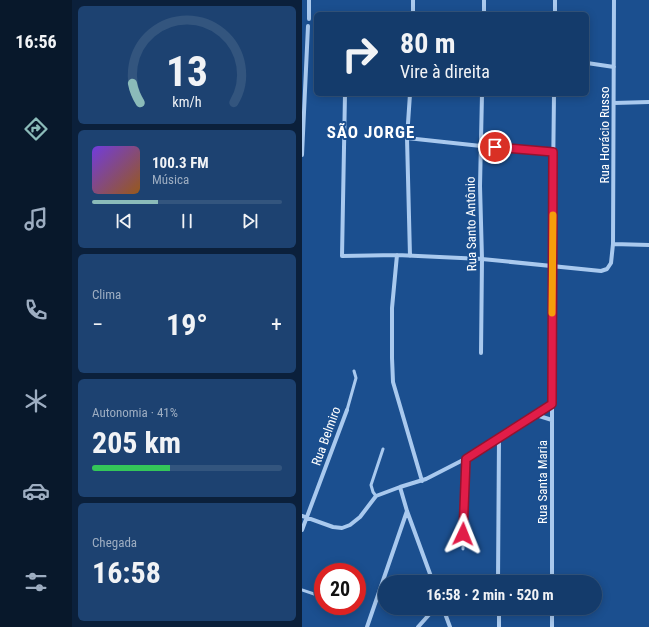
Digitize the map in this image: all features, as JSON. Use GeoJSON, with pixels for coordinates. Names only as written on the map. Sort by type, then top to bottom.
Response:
{"type":"FeatureCollection","features":[{"type":"Feature","properties":{"kind":"street"},"geometry":{"type":"LineString","coordinates":[[309,0],[309,19]]}},
{"type":"Feature","properties":{"kind":"street"},"geometry":{"type":"LineString","coordinates":[[413,0],[413,12]]}},
{"type":"Feature","properties":{"kind":"street"},"geometry":{"type":"LineString","coordinates":[[484,0],[484,12]]}},
{"type":"Feature","properties":{"kind":"street"},"geometry":{"type":"LineString","coordinates":[[555,0],[555,12]]}},
{"type":"Feature","properties":{"kind":"street","name":"Rua Horácio Russo"},"geometry":{"type":"LineString","coordinates":[[552,266],[601,271],[607,269],[611,263],[613,244],[614,0]]}},
{"type":"Feature","properties":{"kind":"street"},"geometry":{"type":"LineString","coordinates":[[302,155],[303,103],[308,26]]}},
{"type":"Feature","properties":{"kind":"street"},"geometry":{"type":"LineString","coordinates":[[589,63],[614,67]]}},
{"type":"Feature","properties":{"kind":"street"},"geometry":{"type":"LineString","coordinates":[[345,96],[342,256],[397,255],[482,259],[552,266]]}},
{"type":"Feature","properties":{"kind":"street"},"geometry":{"type":"LineString","coordinates":[[410,96],[408,138],[410,256]]}},
{"type":"Feature","properties":{"kind":"street","name":"Rua Santo Antônio"},"geometry":{"type":"LineString","coordinates":[[481,353],[482,259],[480,186],[482,96]]}},
{"type":"Feature","properties":{"kind":"street","name":"Rua Santa Maria"},"geometry":{"type":"LineString","coordinates":[[552,575],[552,266],[554,96]]}},
{"type":"Feature","properties":{"kind":"street"},"geometry":{"type":"LineString","coordinates":[[614,103],[649,102]]}},
{"type":"Feature","properties":{"kind":"street"},"geometry":{"type":"LineString","coordinates":[[408,138],[553,152]]}},
{"type":"Feature","properties":{"kind":"street"},"geometry":{"type":"LineString","coordinates":[[613,244],[649,245]]}},
{"type":"Feature","properties":{"kind":"street"},"geometry":{"type":"LineString","coordinates":[[397,255],[392,308],[393,382],[422,481]]}},
{"type":"Feature","properties":{"kind":"street"},"geometry":{"type":"LineString","coordinates":[[304,517],[333,527],[342,528],[360,517],[376,496],[422,481],[466,459],[552,404]]}},
{"type":"Feature","properties":{"kind":"street","name":"Rua Belmiro"},"geometry":{"type":"LineString","coordinates":[[302,530],[304,517],[347,410]]}},
{"type":"Feature","properties":{"kind":"street"},"geometry":{"type":"LineString","coordinates":[[536,415],[552,420]]}},
{"type":"Feature","properties":{"kind":"street"},"geometry":{"type":"LineString","coordinates":[[498,575],[499,437]]}},
{"type":"Feature","properties":{"kind":"street"},"geometry":{"type":"LineString","coordinates":[[400,487],[407,511],[430,575]]}},
{"type":"Feature","properties":{"kind":"street"},"geometry":{"type":"LineString","coordinates":[[367,627],[407,511]]}},
{"type":"Feature","properties":{"kind":"street"},"geometry":{"type":"LineString","coordinates":[[418,627],[429,615]]}},
{"type":"Feature","properties":{"kind":"street"},"geometry":{"type":"LineString","coordinates":[[446,615],[450,627]]}},
{"type":"Feature","properties":{"kind":"street"},"geometry":{"type":"LineString","coordinates":[[498,615],[499,627]]}},
{"type":"Feature","properties":{"kind":"street"},"geometry":{"type":"LineString","coordinates":[[552,615],[552,627]]}},
{"type":"Feature","properties":{"kind":"lane","name":"Rua Belmiro"},"geometry":{"type":"LineString","coordinates":[[347,410],[356,378],[354,371]]}},
{"type":"Feature","properties":{"kind":"lane"},"geometry":{"type":"LineString","coordinates":[[376,496],[371,485],[383,450]]}},
{"type":"Feature","properties":{"kind":"lane"},"geometry":{"type":"LineString","coordinates":[[463,548],[466,459]]}},
{"type":"Feature","properties":{"kind":"lane"},"geometry":{"type":"LineString","coordinates":[[302,590],[314,594]]}},
{"type":"Feature","properties":{"kind":"slow traffic"},"geometry":{"type":"LineString","coordinates":[[552,313],[553,215]]}},
{"type":"Feature","properties":{"kind":"district","name":"SÃO JORGE"},"geometry":{"type":"Point","coordinates":[371,132]}},
{"type":"Feature","properties":{"kind":"route"},"geometry":{"type":"LineString","coordinates":[[463,534],[466,459],[552,404],[553,152],[495,147]]}}]}
